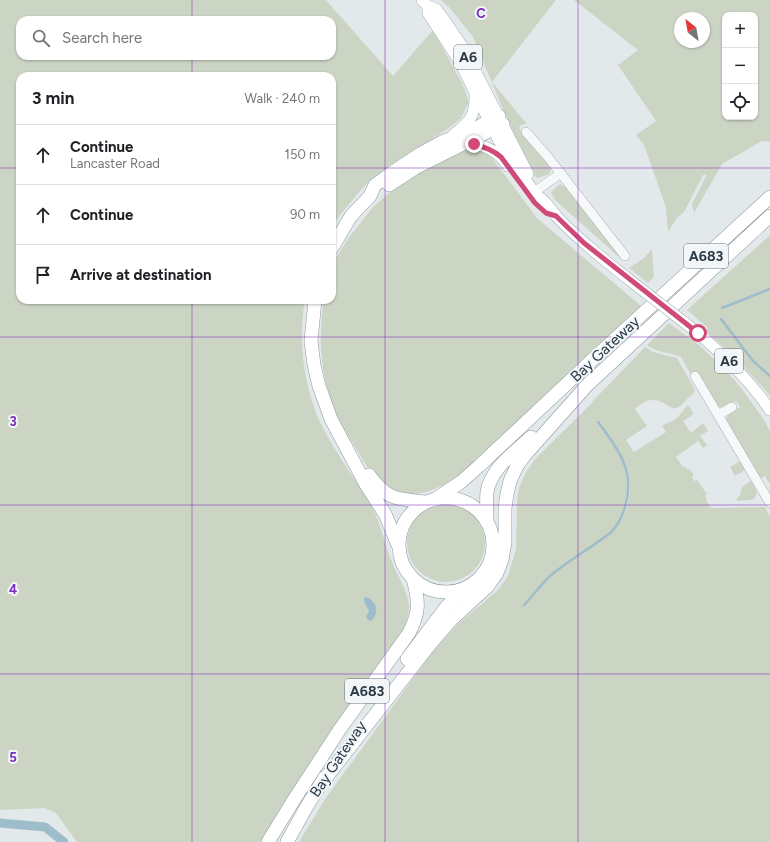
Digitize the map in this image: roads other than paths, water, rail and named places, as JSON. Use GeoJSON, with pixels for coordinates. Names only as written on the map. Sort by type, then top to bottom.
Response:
{"type":"FeatureCollection","features":[{"type":"Feature","properties":{"kind":"highway"},"geometry":{"type":"LineString","coordinates":[[336,241],[351,216],[370,196],[375,185],[393,172],[444,141],[472,130],[496,123]]}},
{"type":"Feature","properties":{"kind":"highway"},"geometry":{"type":"LineString","coordinates":[[370,196],[415,168],[464,144],[496,123]]}},
{"type":"Feature","properties":{"kind":"highway","name":"Bay Gateway"},"geometry":{"type":"LineString","coordinates":[[431,500],[461,482],[479,466],[770,197]]}},
{"type":"Feature","properties":{"kind":"highway","name":"Bay Gateway"},"geometry":{"type":"LineString","coordinates":[[487,520],[488,492],[492,478],[505,461],[770,216]]}},
{"type":"Feature","properties":{"kind":"highway"},"geometry":{"type":"LineString","coordinates":[[315,304],[311,341],[314,365],[325,403],[338,431],[365,483],[385,514],[398,545],[402,563],[406,572],[421,585],[439,592],[455,591],[469,586],[478,580],[485,572],[490,562],[493,551],[493,540],[487,520],[478,509],[466,501],[452,497],[431,500],[399,500],[389,496],[375,484],[338,431]]}},
{"type":"Feature","properties":{"kind":"highway"},"geometry":{"type":"LineString","coordinates":[[320,784],[435,638],[451,620],[493,579],[500,567],[504,551],[505,508],[510,481],[517,466],[590,382]]}},
{"type":"Feature","properties":{"kind":"highway"},"geometry":{"type":"LineString","coordinates":[[398,545],[401,529],[408,515],[416,507],[431,500]]}},
{"type":"Feature","properties":{"kind":"highway","name":"Bay Gateway"},"geometry":{"type":"LineString","coordinates":[[268,842],[340,728],[415,621],[417,600],[413,579]]}},
{"type":"Feature","properties":{"kind":"highway","name":"Bay Gateway"},"geometry":{"type":"LineString","coordinates":[[287,842],[320,784],[379,698],[447,606],[469,586]]}},
{"type":"Feature","properties":{"kind":"main road"},"geometry":{"type":"LineString","coordinates":[[425,3],[428,13],[452,49],[475,91],[496,123]]}},
{"type":"Feature","properties":{"kind":"main road","name":"A6"},"geometry":{"type":"LineString","coordinates":[[425,3],[436,9],[464,49],[496,123],[529,176],[537,192],[556,216],[584,243],[680,319],[727,359],[770,410]]}},
{"type":"Feature","properties":{"kind":"main road"},"geometry":{"type":"LineString","coordinates":[[444,141],[465,125],[472,117],[476,103],[475,91]]}},
{"type":"Feature","properties":{"kind":"main road"},"geometry":{"type":"LineString","coordinates":[[464,144],[474,144],[486,147],[497,153],[535,203],[546,213],[556,216]]}},
{"type":"Feature","properties":{"kind":"street"},"geometry":{"type":"LineString","coordinates":[[526,132],[561,173],[625,256]]}},
{"type":"Feature","properties":{"kind":"street"},"geometry":{"type":"LineString","coordinates":[[537,192],[561,173]]}},
{"type":"Feature","properties":{"kind":"street"},"geometry":{"type":"LineString","coordinates":[[695,376],[767,492],[770,503]]}},
{"type":"Feature","properties":{"kind":"street"},"geometry":{"type":"LineString","coordinates":[[718,415],[732,407]]}},
{"type":"Feature","properties":{"kind":"water"},"geometry":{"type":"Polygon","coordinates":[[[367,597],[373,602],[376,608],[376,615],[371,621],[366,617],[369,611],[364,602],[364,598],[367,597]]]}},
{"type":"Feature","properties":{"kind":"waterway"},"geometry":{"type":"LineString","coordinates":[[722,308],[770,289]]}},
{"type":"Feature","properties":{"kind":"waterway"},"geometry":{"type":"LineString","coordinates":[[721,319],[753,361],[770,376]]}},
{"type":"Feature","properties":{"kind":"waterway"},"geometry":{"type":"LineString","coordinates":[[524,605],[550,576],[610,533],[623,514],[628,494],[627,471],[618,451],[598,422]]}},
{"type":"Feature","properties":{"kind":"waterway"},"geometry":{"type":"LineString","coordinates":[[0,823],[45,827],[64,842]]}}]}
